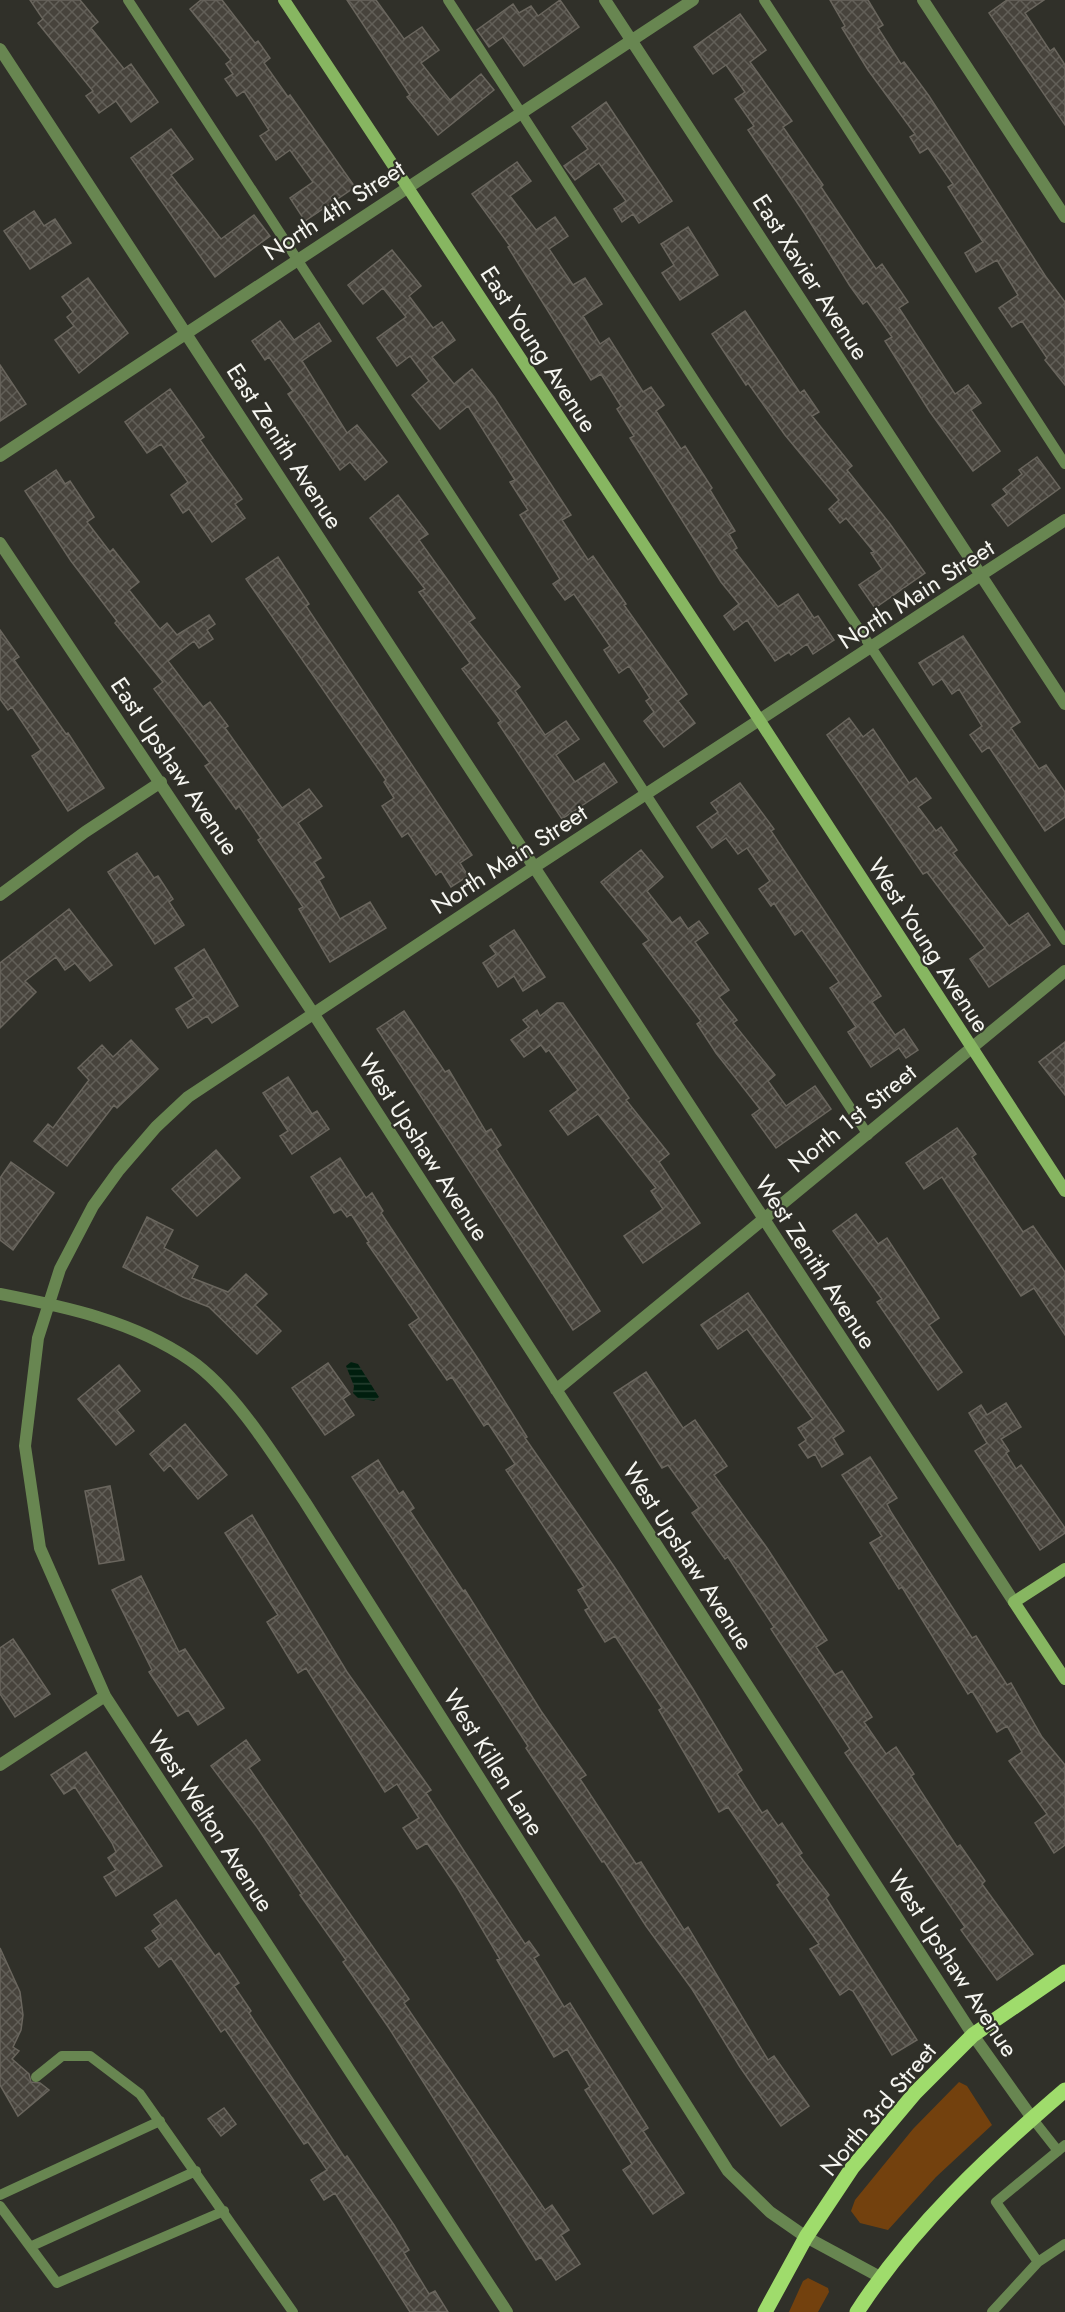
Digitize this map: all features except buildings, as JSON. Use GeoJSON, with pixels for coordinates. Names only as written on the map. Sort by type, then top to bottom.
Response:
{"type":"FeatureCollection","features":[{"type":"Feature","properties":{"kind":"main road","name":"North 3rd Street"},"geometry":{"type":"LineString","coordinates":[[765,2312],[806,2237],[852,2168],[915,2093],[973,2035],[1065,1972]]}},
{"type":"Feature","properties":{"kind":"main road"},"geometry":{"type":"LineString","coordinates":[[857,2312],[880,2277],[939,2206],[1065,2090]]}},
{"type":"Feature","properties":{"kind":"street","name":"East Young Avenue"},"geometry":{"type":"LineString","coordinates":[[284,0],[760,721]]}},
{"type":"Feature","properties":{"kind":"street","name":"East Xavier Avenue"},"geometry":{"type":"LineString","coordinates":[[605,0],[1065,704]]}},
{"type":"Feature","properties":{"kind":"street","name":"North 4th Street"},"geometry":{"type":"LineString","coordinates":[[0,456],[693,0]]}},
{"type":"Feature","properties":{"kind":"street"},"geometry":{"type":"LineString","coordinates":[[923,0],[1065,217]]}},
{"type":"Feature","properties":{"kind":"street","name":"East Zenith Avenue"},"geometry":{"type":"LineString","coordinates":[[0,49],[536,866]]}},
{"type":"Feature","properties":{"kind":"street","name":"North Main Street"},"geometry":{"type":"LineString","coordinates":[[50,1304],[60,1269],[93,1206],[119,1170],[156,1127],[188,1097],[1065,520]]}},
{"type":"Feature","properties":{"kind":"street","name":"East Upshaw Avenue"},"geometry":{"type":"LineString","coordinates":[[0,543],[313,1013]]}},
{"type":"Feature","properties":{"kind":"street","name":"West Young Avenue"},"geometry":{"type":"LineString","coordinates":[[760,721],[1065,1191]]}},
{"type":"Feature","properties":{"kind":"street"},"geometry":{"type":"LineString","coordinates":[[0,895],[85,832],[161,782]]}},
{"type":"Feature","properties":{"kind":"street","name":"West Zenith Avenue"},"geometry":{"type":"LineString","coordinates":[[536,866],[762,1218],[1065,1679]]}},
{"type":"Feature","properties":{"kind":"street","name":"North 1st Street"},"geometry":{"type":"LineString","coordinates":[[556,1390],[762,1218],[867,1135],[970,1047],[1065,971]]}},
{"type":"Feature","properties":{"kind":"street","name":"West Upshaw Avenue"},"geometry":{"type":"LineString","coordinates":[[313,1013],[973,2035],[1032,2118]]}},
{"type":"Feature","properties":{"kind":"street","name":"West Killen Lane"},"geometry":{"type":"LineString","coordinates":[[0,1294],[107,1319],[143,1334],[191,1360],[224,1392],[256,1429],[305,1502],[728,2171],[770,2212],[806,2237],[880,2277]]}},
{"type":"Feature","properties":{"kind":"street","name":"West Welton Avenue"},"geometry":{"type":"LineString","coordinates":[[50,1304],[38,1338],[25,1446],[40,1548],[105,1696],[507,2312]]}},
{"type":"Feature","properties":{"kind":"street"},"geometry":{"type":"LineString","coordinates":[[1014,1602],[1065,1569]]}},
{"type":"Feature","properties":{"kind":"street"},"geometry":{"type":"LineString","coordinates":[[0,1765],[105,1696]]}},
{"type":"Feature","properties":{"kind":"lane"},"geometry":{"type":"LineString","coordinates":[[128,0],[299,259],[867,1135]]}},
{"type":"Feature","properties":{"kind":"lane"},"geometry":{"type":"LineString","coordinates":[[448,0],[704,395],[1065,940]]}},
{"type":"Feature","properties":{"kind":"lane"},"geometry":{"type":"LineString","coordinates":[[764,0],[1065,464]]}},
{"type":"Feature","properties":{"kind":"lane"},"geometry":{"type":"LineString","coordinates":[[36,2077],[63,2056],[90,2056],[140,2094],[293,2312]]}},
{"type":"Feature","properties":{"kind":"lane"},"geometry":{"type":"LineString","coordinates":[[1032,2118],[1061,2148],[996,2202],[1038,2262]]}},
{"type":"Feature","properties":{"kind":"lane"},"geometry":{"type":"LineString","coordinates":[[0,2195],[160,2121]]}},
{"type":"Feature","properties":{"kind":"lane"},"geometry":{"type":"LineString","coordinates":[[32,2246],[196,2171]]}},
{"type":"Feature","properties":{"kind":"lane"},"geometry":{"type":"LineString","coordinates":[[0,2206],[32,2246],[57,2283],[224,2211]]}},
{"type":"Feature","properties":{"kind":"lane"},"geometry":{"type":"LineString","coordinates":[[992,2312],[1038,2262],[1065,2244]]}},
{"type":"Feature","properties":{"kind":"shaded area"},"geometry":{"type":"Polygon","coordinates":[[[351,1362],[358,1364],[379,1397],[374,1401],[358,1398],[353,1393],[354,1386],[346,1366],[351,1362]]]}},
{"type":"Feature","properties":{"kind":"shaded area"},"geometry":{"type":"Polygon","coordinates":[[[959,2082],[967,2086],[992,2125],[936,2177],[888,2230],[860,2223],[851,2211],[855,2200],[913,2129],[959,2082]]]}},
{"type":"Feature","properties":{"kind":"shaded area"},"geometry":{"type":"Polygon","coordinates":[[[808,2278],[828,2288],[829,2292],[818,2312],[789,2312],[803,2281],[808,2278]]]}}]}
